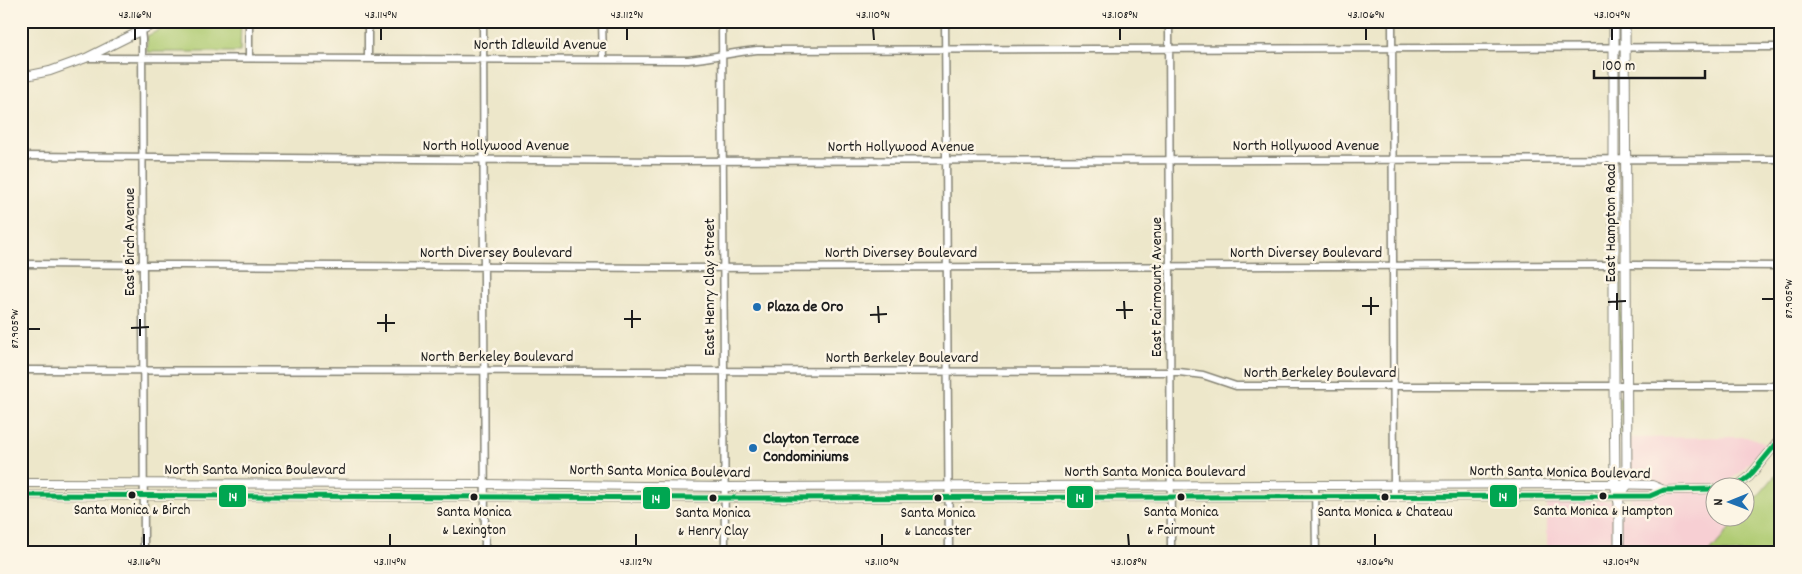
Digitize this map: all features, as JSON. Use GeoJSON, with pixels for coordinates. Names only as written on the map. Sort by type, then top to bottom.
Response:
{"type":"FeatureCollection","features":[{"type":"Feature","properties":{"kind":"main road","name":"East Hampton Road"},"geometry":{"type":"LineString","coordinates":[[1614,21],[1614,386],[1615,484],[1619,496],[1619,553]]}},
{"type":"Feature","properties":{"kind":"main road","name":"East Hampton Road"},"geometry":{"type":"LineString","coordinates":[[1625,21],[1627,485]]}},
{"type":"Feature","properties":{"kind":"main road"},"geometry":{"type":"LineString","coordinates":[[1615,449],[1627,448]]}},
{"type":"Feature","properties":{"kind":"main road"},"geometry":{"type":"LineString","coordinates":[[1619,496],[1627,485]]}},
{"type":"Feature","properties":{"kind":"street"},"geometry":{"type":"LineString","coordinates":[[248,21],[248,58]]}},
{"type":"Feature","properties":{"kind":"street"},"geometry":{"type":"LineString","coordinates":[[368,21],[368,58]]}},
{"type":"Feature","properties":{"kind":"street"},"geometry":{"type":"LineString","coordinates":[[483,21],[485,553]]}},
{"type":"Feature","properties":{"kind":"street"},"geometry":{"type":"LineString","coordinates":[[602,21],[602,59]]}},
{"type":"Feature","properties":{"kind":"street","name":"East Henry Clay Street"},"geometry":{"type":"LineString","coordinates":[[722,21],[725,553]]}},
{"type":"Feature","properties":{"kind":"street"},"geometry":{"type":"LineString","coordinates":[[945,21],[949,553]]}},
{"type":"Feature","properties":{"kind":"street","name":"East Fairmount Avenue"},"geometry":{"type":"LineString","coordinates":[[1169,21],[1171,553]]}},
{"type":"Feature","properties":{"kind":"street"},"geometry":{"type":"LineString","coordinates":[[1392,21],[1394,496]]}},
{"type":"Feature","properties":{"kind":"street"},"geometry":{"type":"LineString","coordinates":[[86,58],[141,26],[157,22]]}},
{"type":"Feature","properties":{"kind":"street","name":"East Birch Avenue"},"geometry":{"type":"LineString","coordinates":[[141,26],[144,157],[144,553]]}},
{"type":"Feature","properties":{"kind":"street","name":"North Idlewild Avenue"},"geometry":{"type":"LineString","coordinates":[[21,77],[50,71],[86,58],[688,60],[714,58],[757,50],[1781,47]]}},
{"type":"Feature","properties":{"kind":"street"},"geometry":{"type":"LineString","coordinates":[[104,49],[114,55],[126,58]]}},
{"type":"Feature","properties":{"kind":"street","name":"North Hollywood Avenue"},"geometry":{"type":"LineString","coordinates":[[21,156],[483,160],[1781,159]]}},
{"type":"Feature","properties":{"kind":"street","name":"North Diversey Boulevard"},"geometry":{"type":"LineString","coordinates":[[21,264],[724,268],[946,266],[1781,266]]}},
{"type":"Feature","properties":{"kind":"street","name":"North Berkeley Boulevard"},"geometry":{"type":"LineString","coordinates":[[21,370],[1188,372],[1236,386],[1781,386]]}},
{"type":"Feature","properties":{"kind":"street"},"geometry":{"type":"LineString","coordinates":[[1750,476],[1781,438]]}},
{"type":"Feature","properties":{"kind":"street","name":"North Santa Monica Boulevard"},"geometry":{"type":"LineString","coordinates":[[21,483],[485,484],[725,487],[1615,484],[1652,485],[1664,490]]}},
{"type":"Feature","properties":{"kind":"street"},"geometry":{"type":"LineString","coordinates":[[1315,485],[1316,553]]}},
{"type":"Feature","properties":{"kind":"street"},"geometry":{"type":"LineString","coordinates":[[1664,490],[1704,489]]}},
{"type":"Feature","properties":{"kind":"street","name":"North Santa Monica Boulevard"},"geometry":{"type":"LineString","coordinates":[[21,495],[725,498],[1650,496],[1664,490]]}},
{"type":"Feature","properties":{"kind":"shaded area"},"geometry":{"type":"Polygon","coordinates":[[[1750,437],[1766,444],[1736,476],[1704,476],[1704,526],[1732,526],[1709,553],[1547,553],[1547,500],[1631,501],[1629,438],[1750,437]]]}},
{"type":"Feature","properties":{"kind":"green space"},"geometry":{"type":"Polygon","coordinates":[[[178,21],[241,21],[240,52],[147,52],[147,36],[178,21]]]}},
{"type":"Feature","properties":{"kind":"green space"},"geometry":{"type":"Polygon","coordinates":[[[1618,276],[1621,277],[1621,375],[1619,376],[1618,276]]]}},
{"type":"Feature","properties":{"kind":"green space"},"geometry":{"type":"Polygon","coordinates":[[[1620,396],[1622,439],[1619,439],[1618,397],[1620,396]]]}},
{"type":"Feature","properties":{"kind":"green space"},"geometry":{"type":"Polygon","coordinates":[[[1781,469],[1781,553],[1709,553],[1732,526],[1754,526],[1754,500],[1781,469]]]}},
{"type":"Feature","properties":{"kind":"transit line","name":"14"},"geometry":{"type":"LineString","coordinates":[[1750,476],[1781,438]]}},
{"type":"Feature","properties":{"kind":"transit line","name":"14"},"geometry":{"type":"LineString","coordinates":[[21,495],[725,498],[1650,496],[1664,490],[1704,489]]}},
{"type":"Feature","properties":{"kind":"place","name":"Plaza de Oro"},"geometry":{"type":"Point","coordinates":[757,307]}},
{"type":"Feature","properties":{"kind":"place","name":"Clayton Terrace Condominiums"},"geometry":{"type":"Point","coordinates":[753,448]}},
{"type":"Feature","properties":{"kind":"place","name":"Santa Monica & Birch"},"geometry":{"type":"Point","coordinates":[132,495]}},
{"type":"Feature","properties":{"kind":"place","name":"Santa Monica & Hampton"},"geometry":{"type":"Point","coordinates":[1603,496]}},
{"type":"Feature","properties":{"kind":"place","name":"Santa Monica & Lexington"},"geometry":{"type":"Point","coordinates":[474,497]}},
{"type":"Feature","properties":{"kind":"place","name":"Santa Monica & Fairmount"},"geometry":{"type":"Point","coordinates":[1181,497]}},
{"type":"Feature","properties":{"kind":"place","name":"Santa Monica & Chateau"},"geometry":{"type":"Point","coordinates":[1385,497]}},
{"type":"Feature","properties":{"kind":"place","name":"Santa Monica & Henry Clay"},"geometry":{"type":"Point","coordinates":[713,498]}},
{"type":"Feature","properties":{"kind":"place","name":"Santa Monica & Lancaster"},"geometry":{"type":"Point","coordinates":[938,498]}}]}
